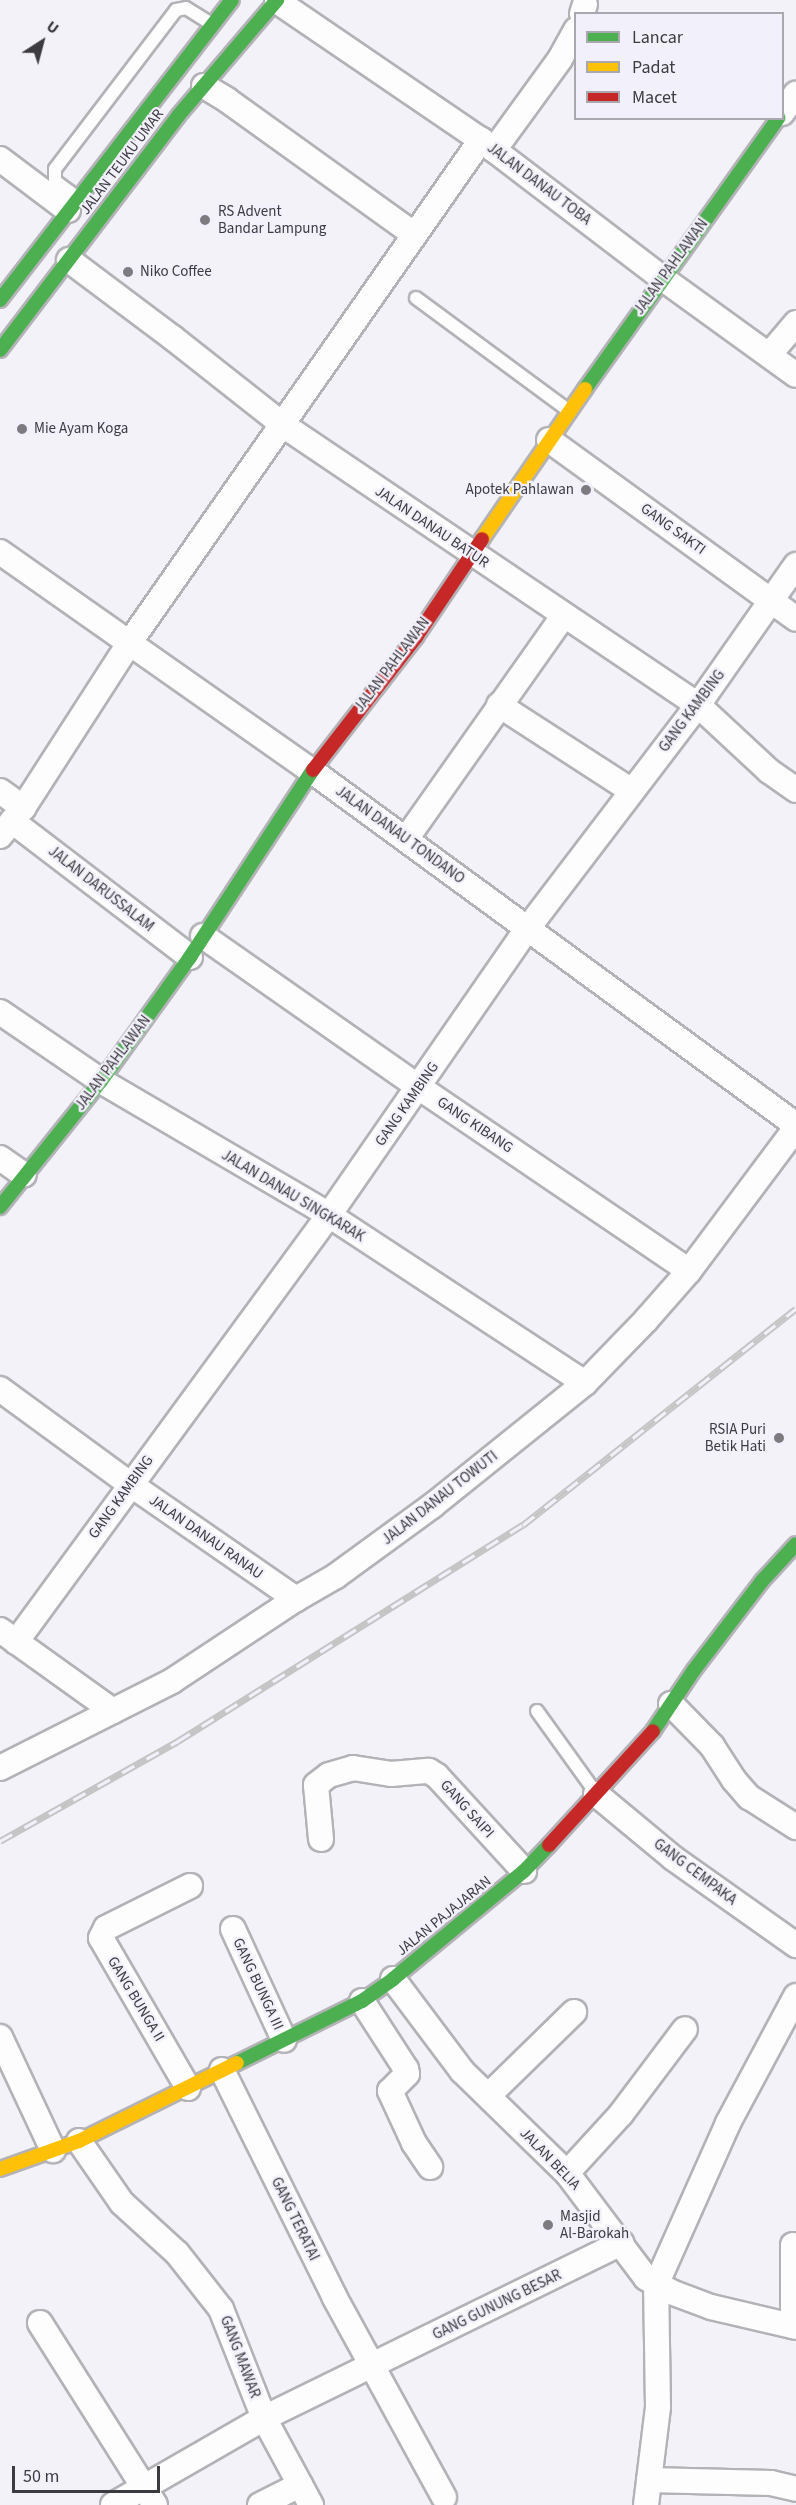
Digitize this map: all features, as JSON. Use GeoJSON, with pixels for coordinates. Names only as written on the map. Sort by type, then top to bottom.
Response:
{"type":"FeatureCollection","features":[{"type":"Feature","properties":{"kind":"main road","name":"JALAN TEUKU UMAR"},"geometry":{"type":"LineString","coordinates":[[0,300],[231,0]]}},
{"type":"Feature","properties":{"kind":"main road","name":"JALAN TEUKU UMAR"},"geometry":{"type":"LineString","coordinates":[[0,350],[5,338],[69,260],[204,86],[277,0]]}},
{"type":"Feature","properties":{"kind":"main road","name":"JALAN PAHLAWAN"},"geometry":{"type":"LineString","coordinates":[[0,1208],[101,1081],[190,957],[312,771],[416,637],[569,411],[777,120]]}},
{"type":"Feature","properties":{"kind":"main road","name":"JALAN PAJAJARAN"},"geometry":{"type":"LineString","coordinates":[[0,2169],[80,2141],[362,2001],[393,1978],[524,1871],[597,1794],[648,1738],[762,1581],[796,1544]]}},
{"type":"Feature","properties":{"kind":"street","name":"JALAN DANAU TOBA"},"geometry":{"type":"LineString","coordinates":[[277,0],[488,145],[662,278],[796,375]]}},
{"type":"Feature","properties":{"kind":"street"},"geometry":{"type":"LineString","coordinates":[[12,822],[130,642],[415,235],[560,59],[574,34]]}},
{"type":"Feature","properties":{"kind":"street"},"geometry":{"type":"LineString","coordinates":[[204,86],[227,99],[415,235]]}},
{"type":"Feature","properties":{"kind":"street"},"geometry":{"type":"LineString","coordinates":[[0,159],[73,204]]}},
{"type":"Feature","properties":{"kind":"street","name":"JALAN DANAU BATUR"},"geometry":{"type":"LineString","coordinates":[[69,260],[181,344],[283,425],[698,705],[769,771],[796,790]]}},
{"type":"Feature","properties":{"kind":"street"},"geometry":{"type":"LineString","coordinates":[[769,355],[796,322]]}},
{"type":"Feature","properties":{"kind":"street","name":"GANG SAKTI"},"geometry":{"type":"LineString","coordinates":[[549,440],[796,619]]}},
{"type":"Feature","properties":{"kind":"street","name":"JALAN DANAU TONDANO"},"geometry":{"type":"LineString","coordinates":[[0,552],[312,771],[796,1126]]}},
{"type":"Feature","properties":{"kind":"street","name":"GANG KAMBING"},"geometry":{"type":"LineString","coordinates":[[8,1636],[130,1484],[329,1215],[420,1088],[528,928],[698,705],[796,565]]}},
{"type":"Feature","properties":{"kind":"street"},"geometry":{"type":"LineString","coordinates":[[406,839],[564,615]]}},
{"type":"Feature","properties":{"kind":"street"},"geometry":{"type":"LineString","coordinates":[[499,705],[632,791]]}},
{"type":"Feature","properties":{"kind":"street","name":"JALAN DARUSSALAM"},"geometry":{"type":"LineString","coordinates":[[0,791],[12,822],[190,957]]}},
{"type":"Feature","properties":{"kind":"street","name":"GANG KIBANG"},"geometry":{"type":"LineString","coordinates":[[203,936],[420,1088],[689,1271]]}},
{"type":"Feature","properties":{"kind":"street","name":"JALAN DANAU SINGKARAK"},"geometry":{"type":"LineString","coordinates":[[0,1012],[101,1081],[329,1215],[585,1383]]}},
{"type":"Feature","properties":{"kind":"street","name":"JALAN DANAU TOWUTI"},"geometry":{"type":"LineString","coordinates":[[0,1768],[172,1681],[296,1599],[336,1576],[432,1506],[585,1383],[689,1271],[796,1126]]}},
{"type":"Feature","properties":{"kind":"street"},"geometry":{"type":"LineString","coordinates":[[0,1158],[24,1175]]}},
{"type":"Feature","properties":{"kind":"street","name":"JALAN DANAU RANAU"},"geometry":{"type":"LineString","coordinates":[[0,1389],[130,1484],[296,1599]]}},
{"type":"Feature","properties":{"kind":"street"},"geometry":{"type":"LineString","coordinates":[[8,1636],[113,1711]]}},
{"type":"Feature","properties":{"kind":"street"},"geometry":{"type":"LineString","coordinates":[[671,1704],[712,1746],[749,1797],[796,1827]]}},
{"type":"Feature","properties":{"kind":"street","name":"GANG SAIPI"},"geometry":{"type":"LineString","coordinates":[[321,1839],[316,1785],[329,1774],[352,1768],[391,1774],[429,1771],[437,1776],[524,1871]]}},
{"type":"Feature","properties":{"kind":"street","name":"GANG CEMPAKA"},"geometry":{"type":"LineString","coordinates":[[597,1794],[673,1858],[796,1945]]}},
{"type":"Feature","properties":{"kind":"street","name":"GANG BUNGA II"},"geometry":{"type":"LineString","coordinates":[[188,2088],[101,1938],[106,1928],[190,1886]]}},
{"type":"Feature","properties":{"kind":"street","name":"GANG BUNGA III"},"geometry":{"type":"LineString","coordinates":[[233,1929],[284,2040]]}},
{"type":"Feature","properties":{"kind":"street","name":"JALAN BELIA"},"geometry":{"type":"LineString","coordinates":[[393,1978],[462,2072],[489,2095],[567,2173],[622,2243],[642,2275],[656,2285],[711,2307],[795,2327]]}},
{"type":"Feature","properties":{"kind":"street"},"geometry":{"type":"LineString","coordinates":[[646,2505],[658,2407],[656,2285],[728,2123],[796,1996]]}},
{"type":"Feature","properties":{"kind":"street"},"geometry":{"type":"LineString","coordinates":[[362,2001],[405,2069],[407,2074],[390,2088],[390,2093],[414,2143],[430,2167]]}},
{"type":"Feature","properties":{"kind":"street"},"geometry":{"type":"LineString","coordinates":[[489,2095],[574,2012]]}},
{"type":"Feature","properties":{"kind":"street"},"geometry":{"type":"LineString","coordinates":[[567,2173],[621,2114],[685,2029]]}},
{"type":"Feature","properties":{"kind":"street"},"geometry":{"type":"LineString","coordinates":[[0,2037],[54,2150]]}},
{"type":"Feature","properties":{"kind":"street","name":"GANG TERATAI"},"geometry":{"type":"LineString","coordinates":[[222,2070],[335,2298],[444,2497]]}},
{"type":"Feature","properties":{"kind":"street","name":"GANG MAWAR"},"geometry":{"type":"LineString","coordinates":[[80,2141],[122,2203],[177,2253],[221,2308],[264,2418],[305,2495]]}},
{"type":"Feature","properties":{"kind":"street","name":"GANG GUNUNG BESAR"},"geometry":{"type":"LineString","coordinates":[[113,2505],[149,2496],[264,2418],[622,2243]]}},
{"type":"Feature","properties":{"kind":"street"},"geometry":{"type":"LineString","coordinates":[[794,2245],[795,2327]]}},
{"type":"Feature","properties":{"kind":"street"},"geometry":{"type":"LineString","coordinates":[[40,2323],[149,2496]]}},
{"type":"Feature","properties":{"kind":"street"},"geometry":{"type":"LineString","coordinates":[[649,2480],[771,2483],[796,2489]]}},
{"type":"Feature","properties":{"kind":"street"},"geometry":{"type":"LineString","coordinates":[[260,2505],[305,2495]]}},
{"type":"Feature","properties":{"kind":"lane"},"geometry":{"type":"LineString","coordinates":[[73,204],[55,181],[55,169],[169,19],[182,7],[212,24]]}},
{"type":"Feature","properties":{"kind":"lane"},"geometry":{"type":"LineString","coordinates":[[416,298],[569,411]]}},
{"type":"Feature","properties":{"kind":"lane"},"geometry":{"type":"LineString","coordinates":[[537,1711],[597,1794]]}},
{"type":"Feature","properties":{"kind":"railway"},"geometry":{"type":"LineString","coordinates":[[0,1841],[178,1741],[523,1525],[796,1309]]}},
{"type":"Feature","properties":{"kind":"traffic: fast"},"geometry":{"type":"LineString","coordinates":[[0,300],[232,0]]}},
{"type":"Feature","properties":{"kind":"traffic: fast"},"geometry":{"type":"LineString","coordinates":[[0,350],[178,116],[277,0]]}},
{"type":"Feature","properties":{"kind":"traffic: fast"},"geometry":{"type":"LineString","coordinates":[[585,389],[777,120]]}},
{"type":"Feature","properties":{"kind":"traffic: fast"},"geometry":{"type":"LineString","coordinates":[[0,1207],[101,1081],[190,957],[313,770]]}},
{"type":"Feature","properties":{"kind":"traffic: fast"},"geometry":{"type":"LineString","coordinates":[[653,1731],[694,1670],[762,1581],[796,1544]]}},
{"type":"Feature","properties":{"kind":"traffic: fast"},"geometry":{"type":"LineString","coordinates":[[237,2063],[362,2001],[393,1979],[524,1871],[549,1845]]}},
{"type":"Feature","properties":{"kind":"traffic: slow"},"geometry":{"type":"LineString","coordinates":[[482,539],[585,389]]}},
{"type":"Feature","properties":{"kind":"traffic: slow"},"geometry":{"type":"LineString","coordinates":[[0,2169],[79,2141],[237,2063]]}},
{"type":"Feature","properties":{"kind":"traffic: jam"},"geometry":{"type":"LineString","coordinates":[[313,770],[416,637],[482,539]]}},
{"type":"Feature","properties":{"kind":"traffic: jam"},"geometry":{"type":"LineString","coordinates":[[549,1845],[653,1731]]}},
{"type":"Feature","properties":{"kind":"place","name":"RS Advent Bandar Lampung"},"geometry":{"type":"Point","coordinates":[205,220]}},
{"type":"Feature","properties":{"kind":"place","name":"Niko Coffee"},"geometry":{"type":"Point","coordinates":[128,272]}},
{"type":"Feature","properties":{"kind":"place","name":"Mie Ayam Koga"},"geometry":{"type":"Point","coordinates":[22,429]}},
{"type":"Feature","properties":{"kind":"place","name":"Apotek Pahlawan"},"geometry":{"type":"Point","coordinates":[586,490]}},
{"type":"Feature","properties":{"kind":"place","name":"RSIA Puri Betik Hati"},"geometry":{"type":"Point","coordinates":[779,1438]}},
{"type":"Feature","properties":{"kind":"place","name":"Masjid Al-Barokah"},"geometry":{"type":"Point","coordinates":[548,2225]}}]}
